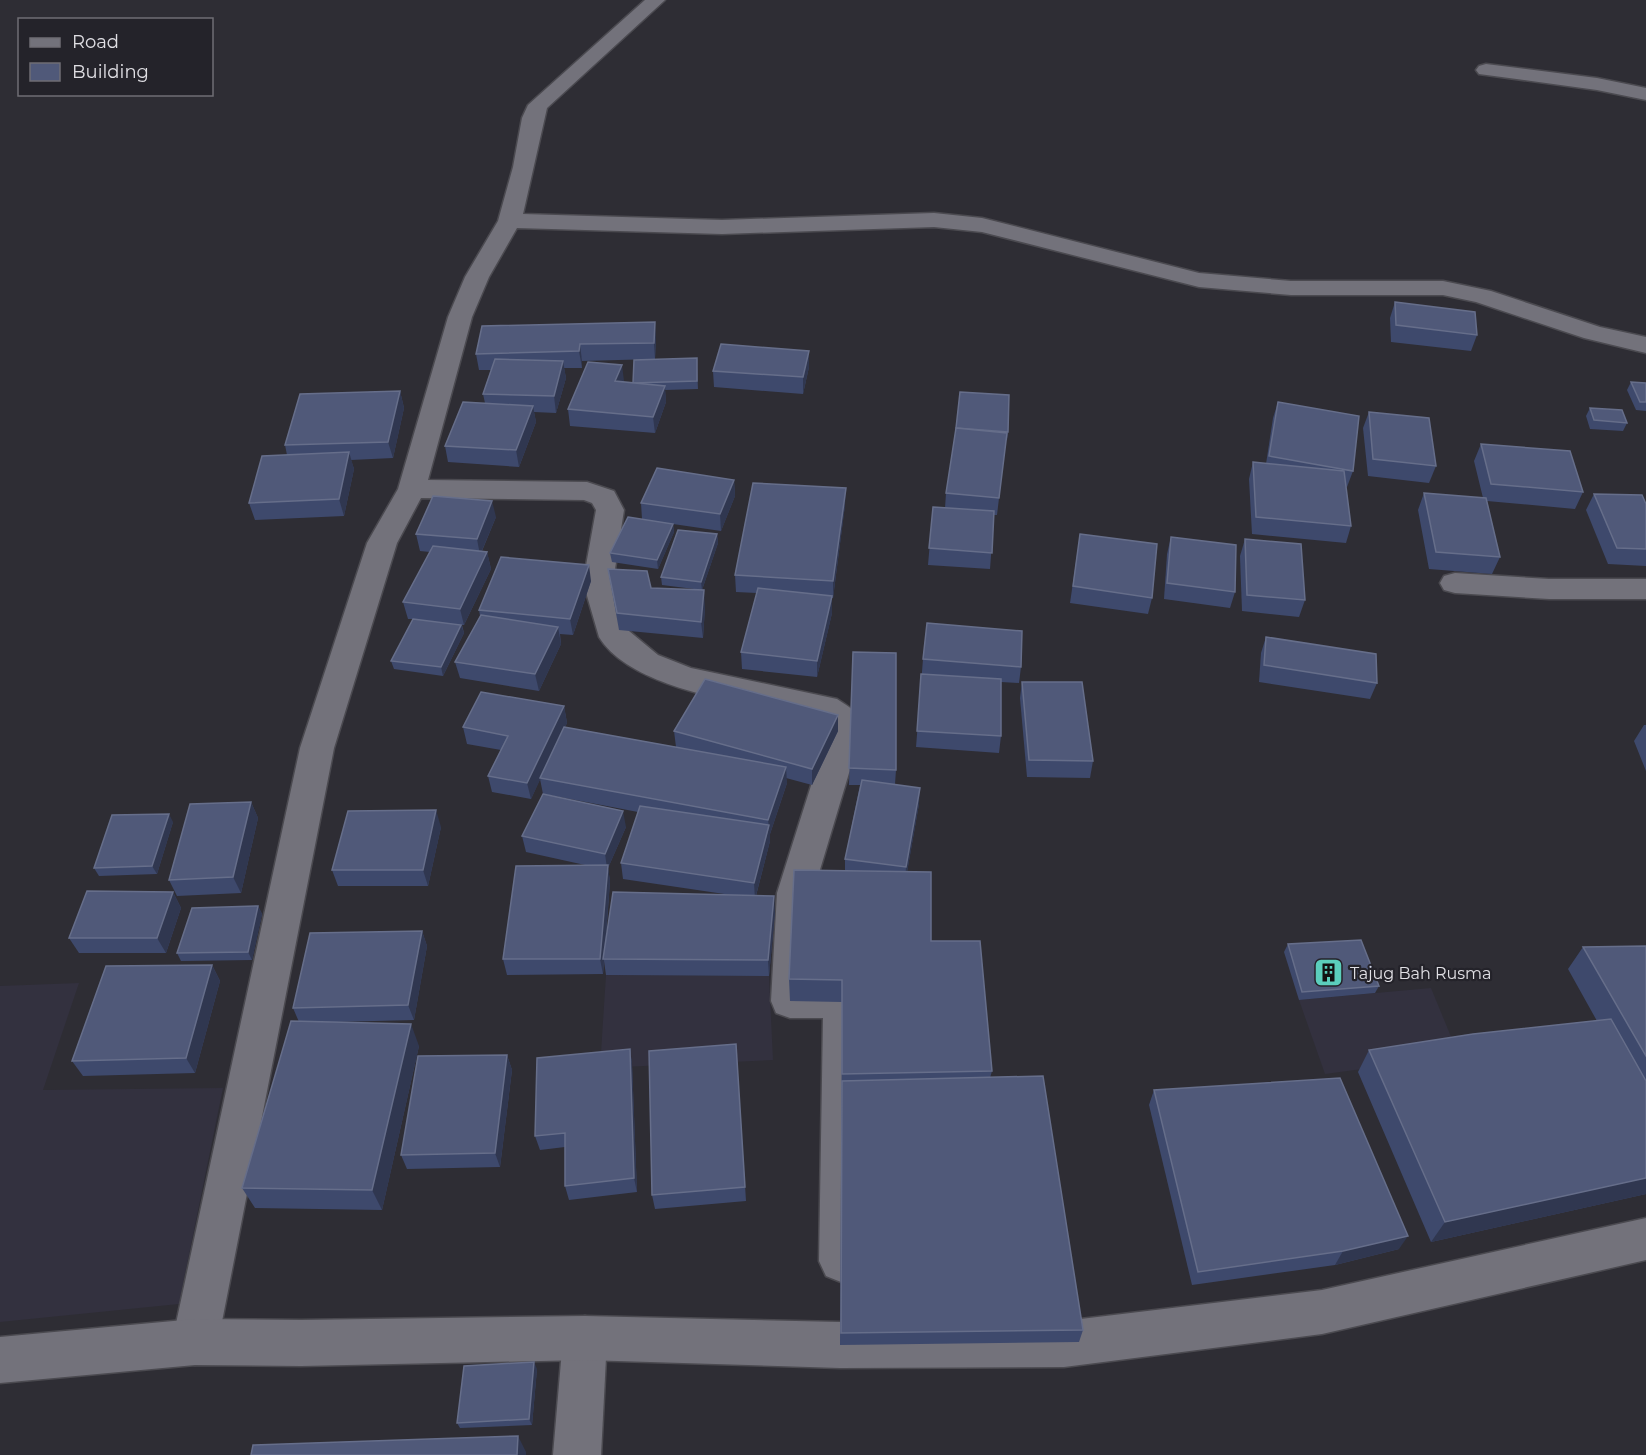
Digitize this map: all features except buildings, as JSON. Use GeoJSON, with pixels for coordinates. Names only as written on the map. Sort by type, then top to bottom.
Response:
{"type":"FeatureCollection","features":[{"type":"Feature","properties":{"kind":"street"},"geometry":{"type":"LineString","coordinates":[[195,1342],[317,748],[382,543],[412,489],[460,317],[477,277],[510,221],[524,167],[533,118],[538,105],[656,0]]}},
{"type":"Feature","properties":{"kind":"street"},"geometry":{"type":"LineString","coordinates":[[1486,70],[1597,84],[1646,94]]}},
{"type":"Feature","properties":{"kind":"street"},"geometry":{"type":"LineString","coordinates":[[510,221],[722,227],[934,220],[982,225],[1199,280],[1280,287],[1443,288],[1482,296],[1593,333],[1646,345]]}},
{"type":"Feature","properties":{"kind":"street"},"geometry":{"type":"LineString","coordinates":[[412,489],[587,490],[604,497],[610,510],[597,582],[615,637],[647,663],[686,678],[825,707],[845,720],[850,737],[832,773],[795,893],[790,1001],[842,1002],[841,1317]]}},
{"type":"Feature","properties":{"kind":"street"},"geometry":{"type":"LineString","coordinates":[[1455,583],[1549,589],[1646,589]]}},
{"type":"Feature","properties":{"kind":"street"},"geometry":{"type":"LineString","coordinates":[[0,1360],[195,1342],[301,1343],[585,1338],[841,1317],[1064,1344],[1322,1312],[1646,1239]]}},
{"type":"Feature","properties":{"kind":"street"},"geometry":{"type":"LineString","coordinates":[[577,1455],[585,1338]]}},
{"type":"Feature","properties":{"kind":"shaded area"},"geometry":{"type":"Polygon","coordinates":[[[606,975],[769,976],[773,1060],[600,1068],[606,975]]]}},
{"type":"Feature","properties":{"kind":"shaded area"},"geometry":{"type":"Polygon","coordinates":[[[79,983],[43,1090],[223,1088],[179,1304],[0,1322],[0,986],[79,983]]]}},
{"type":"Feature","properties":{"kind":"shaded area"},"geometry":{"type":"Polygon","coordinates":[[[1431,988],[1459,1056],[1325,1074],[1299,1000],[1431,988]]]}},
{"type":"Feature","properties":{"kind":"place","name":"Tajug Bah Rusma"},"geometry":{"type":"Point","coordinates":[1329,973]}}]}
